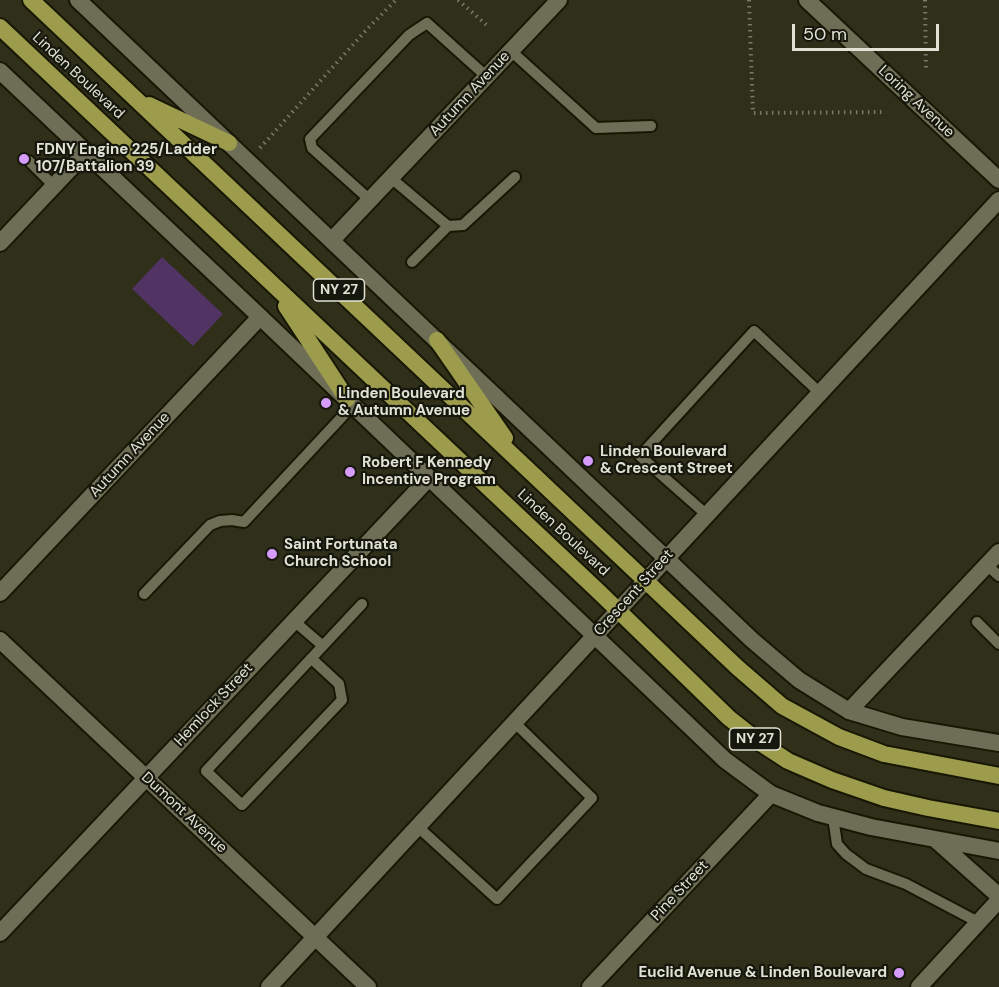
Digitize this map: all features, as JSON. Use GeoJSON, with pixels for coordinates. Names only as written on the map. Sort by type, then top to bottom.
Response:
{"type":"FeatureCollection","features":[{"type":"Feature","properties":{"kind":"highway","name":"Linden Boulevard"},"geometry":{"type":"LineString","coordinates":[[31,0],[738,668],[782,706],[839,737],[884,754],[999,776]]}},
{"type":"Feature","properties":{"kind":"highway","name":"Linden Boulevard"},"geometry":{"type":"LineString","coordinates":[[0,27],[729,718],[762,744],[788,760],[832,780],[884,798],[999,820]]}},
{"type":"Feature","properties":{"kind":"highway"},"geometry":{"type":"LineString","coordinates":[[135,98],[229,143]]}},
{"type":"Feature","properties":{"kind":"highway"},"geometry":{"type":"LineString","coordinates":[[270,282],[350,402]]}},
{"type":"Feature","properties":{"kind":"highway"},"geometry":{"type":"LineString","coordinates":[[437,340],[527,468]]}},
{"type":"Feature","properties":{"kind":"street"},"geometry":{"type":"LineString","coordinates":[[78,0],[752,640],[799,680],[849,711],[902,727],[999,742]]}},
{"type":"Feature","properties":{"kind":"street","name":"Autumn Avenue"},"geometry":{"type":"LineString","coordinates":[[332,240],[559,0]]}},
{"type":"Feature","properties":{"kind":"street","name":"Loring Avenue"},"geometry":{"type":"LineString","coordinates":[[807,0],[999,180]]}},
{"type":"Feature","properties":{"kind":"street"},"geometry":{"type":"LineString","coordinates":[[0,71],[725,760],[771,794],[818,813],[871,828],[999,851]]}},
{"type":"Feature","properties":{"kind":"street"},"geometry":{"type":"LineString","coordinates":[[0,243],[86,152]]}},
{"type":"Feature","properties":{"kind":"street","name":"Crescent Street"},"geometry":{"type":"LineString","coordinates":[[269,987],[999,200]]}},
{"type":"Feature","properties":{"kind":"street","name":"Autumn Avenue"},"geometry":{"type":"LineString","coordinates":[[0,593],[260,317]]}},
{"type":"Feature","properties":{"kind":"street","name":"Hemlock Street"},"geometry":{"type":"LineString","coordinates":[[0,933],[429,478]]}},
{"type":"Feature","properties":{"kind":"street"},"geometry":{"type":"LineString","coordinates":[[849,711],[993,571],[999,552]]}},
{"type":"Feature","properties":{"kind":"street","name":"Dumont Avenue"},"geometry":{"type":"LineString","coordinates":[[0,640],[368,987]]}},
{"type":"Feature","properties":{"kind":"street","name":"Pine Street"},"geometry":{"type":"LineString","coordinates":[[590,987],[771,794]]}},
{"type":"Feature","properties":{"kind":"street"},"geometry":{"type":"LineString","coordinates":[[919,987],[999,898],[935,839]]}},
{"type":"Feature","properties":{"kind":"lane"},"geometry":{"type":"LineString","coordinates":[[370,200],[312,148],[310,139],[409,35],[427,23],[487,76]]}},
{"type":"Feature","properties":{"kind":"lane"},"geometry":{"type":"LineString","coordinates":[[511,51],[596,128],[651,126]]}},
{"type":"Feature","properties":{"kind":"lane"},"geometry":{"type":"LineString","coordinates":[[29,161],[54,186]]}},
{"type":"Feature","properties":{"kind":"lane"},"geometry":{"type":"LineString","coordinates":[[412,262],[448,226],[463,225],[515,177]]}},
{"type":"Feature","properties":{"kind":"lane"},"geometry":{"type":"LineString","coordinates":[[392,178],[448,226]]}},
{"type":"Feature","properties":{"kind":"lane"},"geometry":{"type":"LineString","coordinates":[[707,515],[640,456],[754,331],[820,393]]}},
{"type":"Feature","properties":{"kind":"lane"},"geometry":{"type":"LineString","coordinates":[[144,594],[210,525],[220,521],[244,522],[350,402]]}},
{"type":"Feature","properties":{"kind":"lane"},"geometry":{"type":"LineString","coordinates":[[312,659],[339,684],[342,700],[242,805],[206,771],[362,604]]}},
{"type":"Feature","properties":{"kind":"lane"},"geometry":{"type":"LineString","coordinates":[[294,621],[323,646]]}},
{"type":"Feature","properties":{"kind":"lane"},"geometry":{"type":"LineString","coordinates":[[977,622],[999,644]]}},
{"type":"Feature","properties":{"kind":"lane"},"geometry":{"type":"LineString","coordinates":[[418,827],[496,899],[591,798],[515,723]]}},
{"type":"Feature","properties":{"kind":"lane"},"geometry":{"type":"LineString","coordinates":[[833,817],[837,844],[846,854],[867,869],[906,884],[978,922]]}},
{"type":"Feature","properties":{"kind":"path"},"geometry":{"type":"LineString","coordinates":[[260,148],[396,0]]}},
{"type":"Feature","properties":{"kind":"path"},"geometry":{"type":"LineString","coordinates":[[458,0],[489,27]]}},
{"type":"Feature","properties":{"kind":"path"},"geometry":{"type":"LineString","coordinates":[[749,0],[753,113],[886,112]]}},
{"type":"Feature","properties":{"kind":"path"},"geometry":{"type":"LineString","coordinates":[[925,0],[926,72]]}},
{"type":"Feature","properties":{"kind":"shaded area"},"geometry":{"type":"Polygon","coordinates":[[[162,257],[223,314],[193,346],[132,289],[162,257]]]}},
{"type":"Feature","properties":{"kind":"place","name":"FDNY Engine 225/Ladder 107/Battalion 39"},"geometry":{"type":"Point","coordinates":[24,159]}},
{"type":"Feature","properties":{"kind":"place","name":"Linden Boulevard & Autumn Avenue"},"geometry":{"type":"Point","coordinates":[326,403]}},
{"type":"Feature","properties":{"kind":"place","name":"Linden Boulevard & Crescent Street"},"geometry":{"type":"Point","coordinates":[588,461]}},
{"type":"Feature","properties":{"kind":"place","name":"Robert F Kennedy Incentive Program"},"geometry":{"type":"Point","coordinates":[350,472]}},
{"type":"Feature","properties":{"kind":"place","name":"Saint Fortunata Church School"},"geometry":{"type":"Point","coordinates":[272,554]}},
{"type":"Feature","properties":{"kind":"place","name":"Euclid Avenue & Linden Boulevard"},"geometry":{"type":"Point","coordinates":[899,973]}}]}
